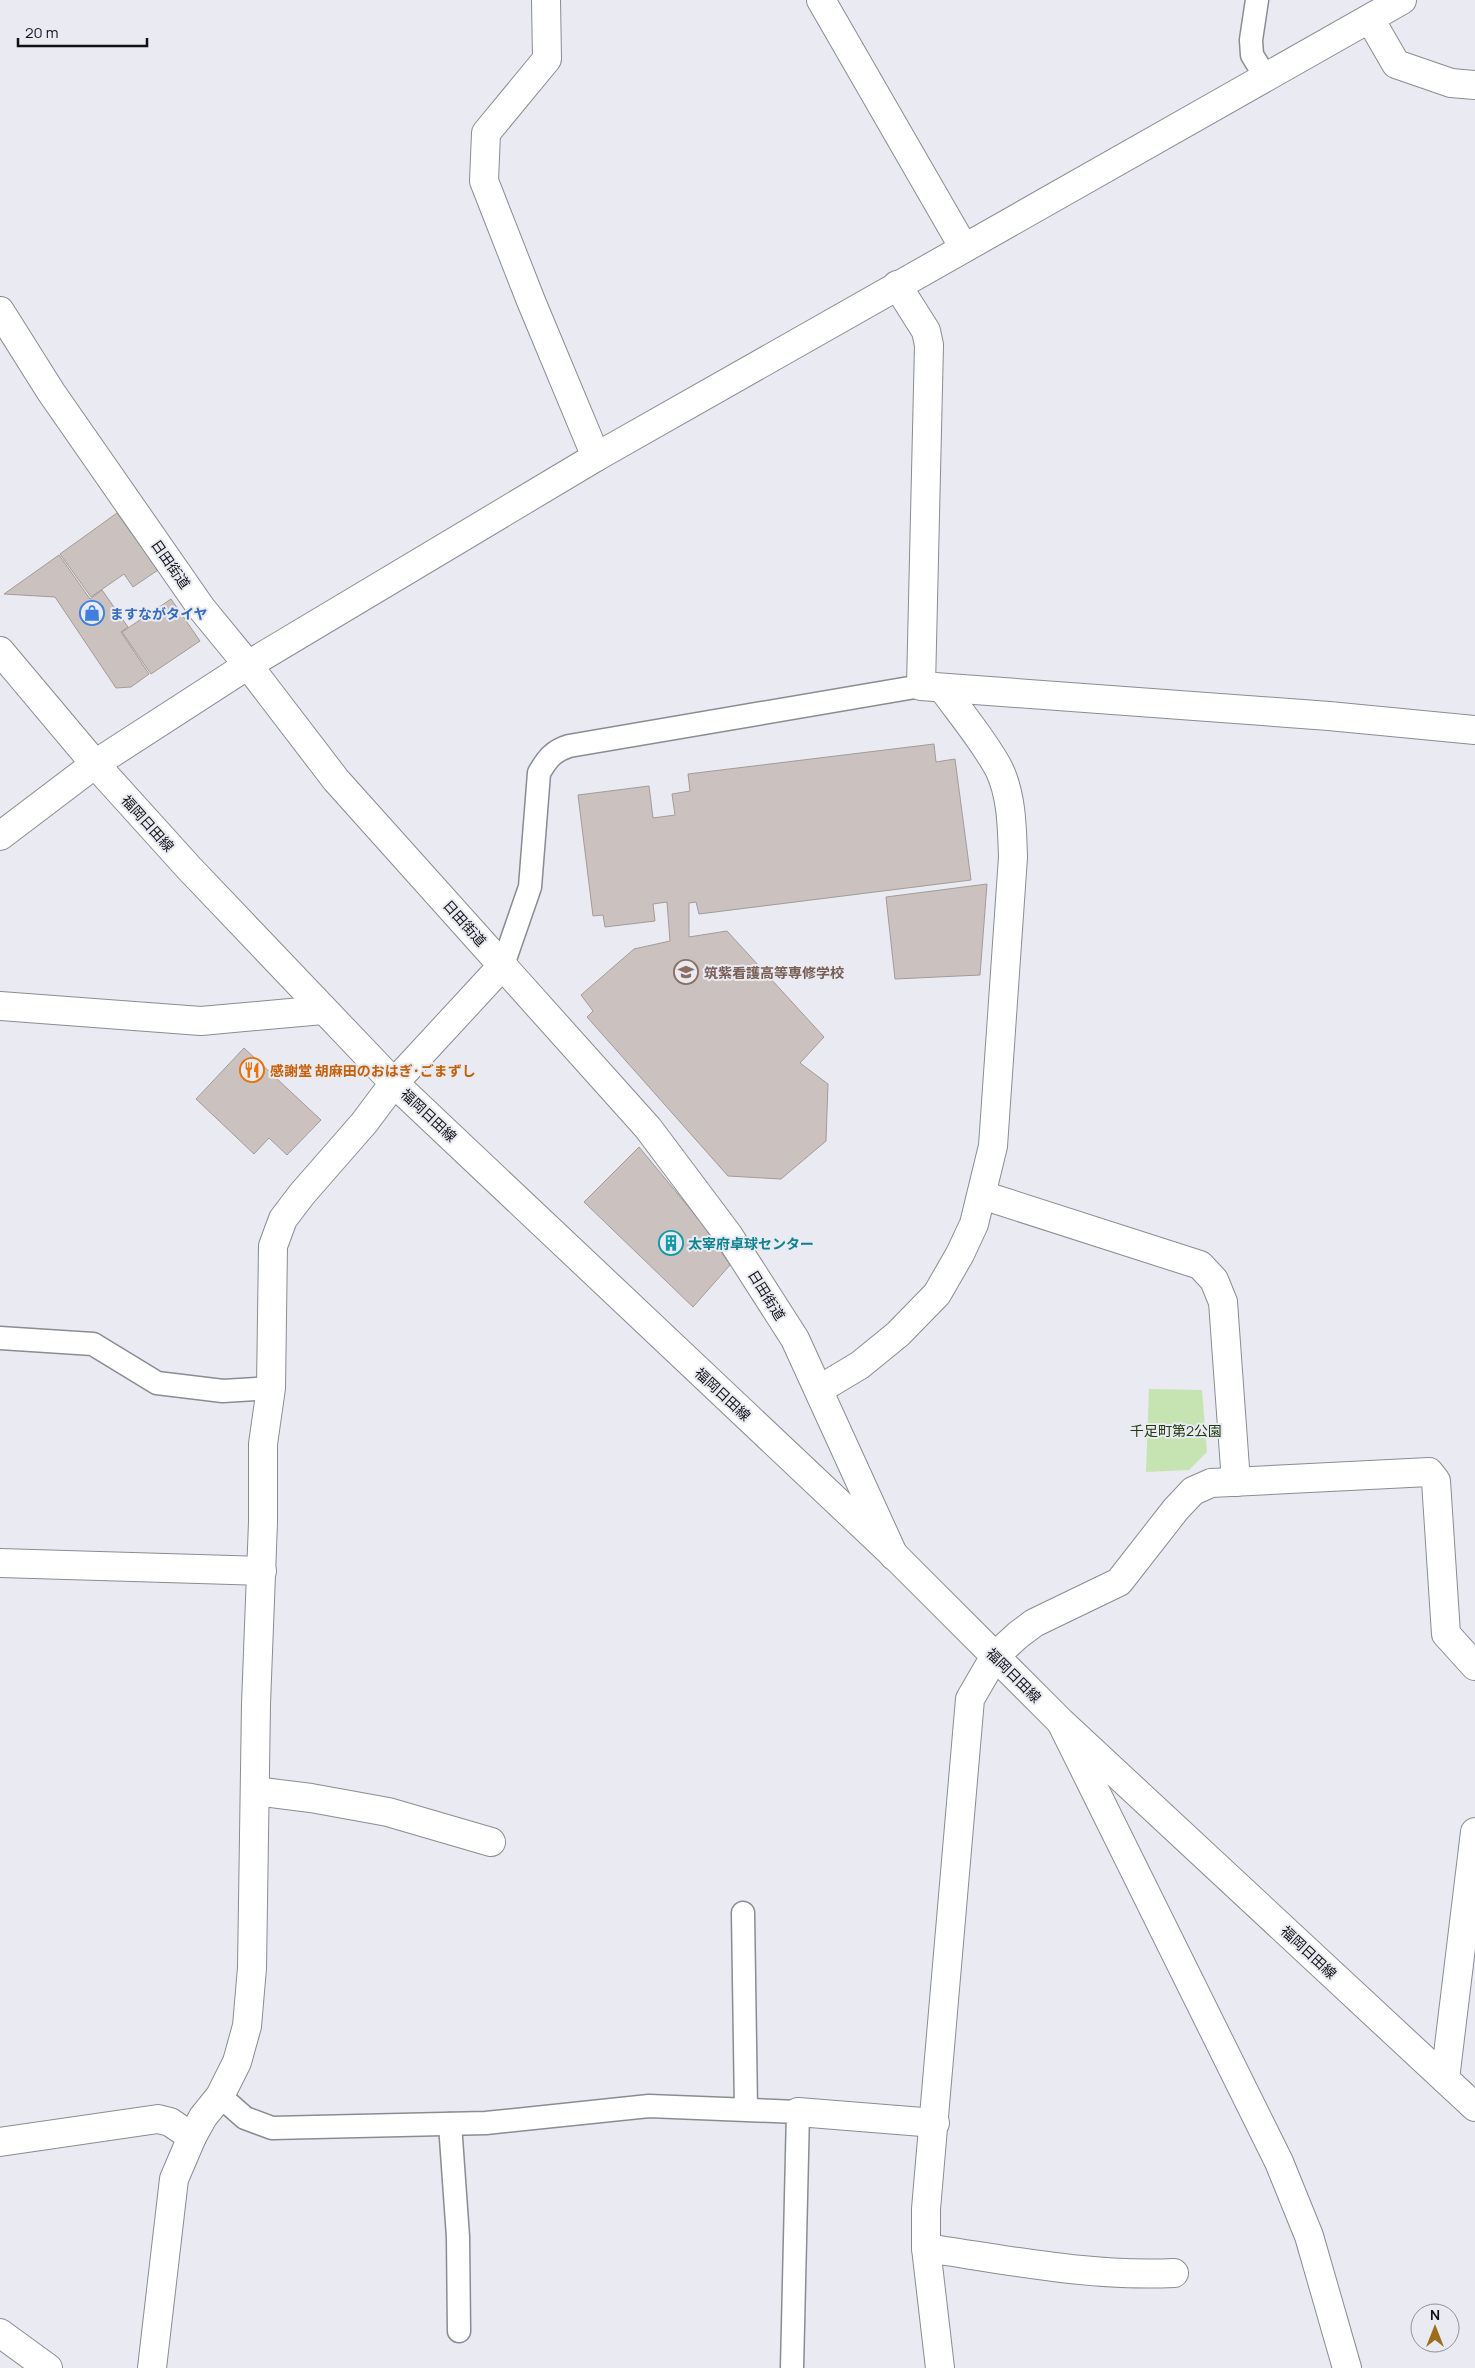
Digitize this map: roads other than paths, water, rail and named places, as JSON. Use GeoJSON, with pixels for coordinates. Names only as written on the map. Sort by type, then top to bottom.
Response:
{"type":"FeatureCollection","features":[{"type":"Feature","properties":{"kind":"street"},"geometry":{"type":"LineString","coordinates":[[546,0],[547,59],[486,133],[484,181],[531,301],[596,457]]}},
{"type":"Feature","properties":{"kind":"street"},"geometry":{"type":"LineString","coordinates":[[821,0],[964,248]]}},
{"type":"Feature","properties":{"kind":"street"},"geometry":{"type":"LineString","coordinates":[[0,836],[95,764],[248,665],[596,457],[1402,0]]}},
{"type":"Feature","properties":{"kind":"street"},"geometry":{"type":"LineString","coordinates":[[1370,19],[1396,64],[1451,84],[1475,85]]}},
{"type":"Feature","properties":{"kind":"street"},"geometry":{"type":"LineString","coordinates":[[820,1389],[860,1365],[898,1334],[937,1294],[970,1232],[982,1195],[993,1146],[1013,858],[1012,832],[1008,800],[999,771],[982,741],[932,688],[929,345],[926,331],[897,285]]}},
{"type":"Feature","properties":{"kind":"street","name":"日田街道"},"geometry":{"type":"LineString","coordinates":[[0,311],[56,400],[202,609],[248,665],[336,780],[648,1128],[718,1220],[794,1339],[820,1389],[894,1556]]}},
{"type":"Feature","properties":{"kind":"street","name":"福岡日田線"},"geometry":{"type":"LineString","coordinates":[[0,651],[95,764],[189,868],[394,1083],[894,1556],[1061,1722],[1475,2107]]}},
{"type":"Feature","properties":{"kind":"street"},"geometry":{"type":"LineString","coordinates":[[932,688],[1329,716],[1475,730]]}},
{"type":"Feature","properties":{"kind":"street"},"geometry":{"type":"LineString","coordinates":[[152,2368],[174,2179],[192,2137],[203,2117],[220,2096],[237,2062],[247,2026],[252,1968],[262,1571],[263,1444],[271,1388],[273,1246],[282,1218],[364,1123],[394,1083],[503,965]]}},
{"type":"Feature","properties":{"kind":"street"},"geometry":{"type":"LineString","coordinates":[[0,1006],[201,1021],[323,1010]]}},
{"type":"Feature","properties":{"kind":"street"},"geometry":{"type":"LineString","coordinates":[[982,1195],[1200,1265],[1214,1280],[1223,1302],[1236,1482]]}},
{"type":"Feature","properties":{"kind":"street"},"geometry":{"type":"LineString","coordinates":[[940,2368],[926,2248],[926,2209],[935,2123],[970,1699],[995,1656],[1034,1623],[1119,1582],[1176,1508],[1193,1491],[1211,1483],[1429,1472],[1436,1481],[1446,1634],[1475,1666]]}},
{"type":"Feature","properties":{"kind":"street"},"geometry":{"type":"LineString","coordinates":[[0,1563],[262,1571]]}},
{"type":"Feature","properties":{"kind":"street"},"geometry":{"type":"LineString","coordinates":[[1061,1722],[1279,2162],[1309,2236],[1347,2368]]}},
{"type":"Feature","properties":{"kind":"street"},"geometry":{"type":"LineString","coordinates":[[255,1791],[310,1798],[388,1812],[491,1842]]}},
{"type":"Feature","properties":{"kind":"street"},"geometry":{"type":"LineString","coordinates":[[1445,2079],[1475,1832]]}},
{"type":"Feature","properties":{"kind":"street"},"geometry":{"type":"LineString","coordinates":[[798,2112],[935,2123]]}},
{"type":"Feature","properties":{"kind":"street"},"geometry":{"type":"LineString","coordinates":[[0,2142],[158,2119],[170,2122],[192,2137]]}},
{"type":"Feature","properties":{"kind":"street"},"geometry":{"type":"LineString","coordinates":[[926,2248],[1087,2271],[1141,2275],[1174,2273]]}},
{"type":"Feature","properties":{"kind":"street"},"geometry":{"type":"LineString","coordinates":[[0,2333],[48,2368]]}},
{"type":"Feature","properties":{"kind":"lane"},"geometry":{"type":"LineString","coordinates":[[1257,0],[1251,40],[1252,55],[1266,76]]}},
{"type":"Feature","properties":{"kind":"lane"},"geometry":{"type":"LineString","coordinates":[[503,965],[530,887],[539,773],[547,759],[556,750],[569,746],[932,688]]}},
{"type":"Feature","properties":{"kind":"lane"},"geometry":{"type":"LineString","coordinates":[[0,1338],[93,1344],[157,1383],[223,1391],[271,1388]]}},
{"type":"Feature","properties":{"kind":"lane"},"geometry":{"type":"LineString","coordinates":[[743,1913],[746,2109]]}},
{"type":"Feature","properties":{"kind":"lane"},"geometry":{"type":"LineString","coordinates":[[220,2096],[245,2118],[272,2128],[486,2123],[649,2106],[798,2112],[792,2368]]}},
{"type":"Feature","properties":{"kind":"lane"},"geometry":{"type":"LineString","coordinates":[[450,2124],[458,2237],[459,2331]]}},
{"type":"Feature","properties":{"kind":"place","name":"ますながタイヤ"},"geometry":{"type":"Point","coordinates":[92,613]}},
{"type":"Feature","properties":{"kind":"place","name":"筑紫看護高等専修学校"},"geometry":{"type":"Point","coordinates":[686,972]}},
{"type":"Feature","properties":{"kind":"place","name":"感謝堂 胡麻田のおはぎ･ごまずし"},"geometry":{"type":"Point","coordinates":[252,1070]}},
{"type":"Feature","properties":{"kind":"place","name":"太宰府卓球センター"},"geometry":{"type":"Point","coordinates":[671,1243]}},
{"type":"Feature","properties":{"kind":"park label","name":"千足町第2公園"},"geometry":{"type":"Point","coordinates":[1176,1430]}}]}
